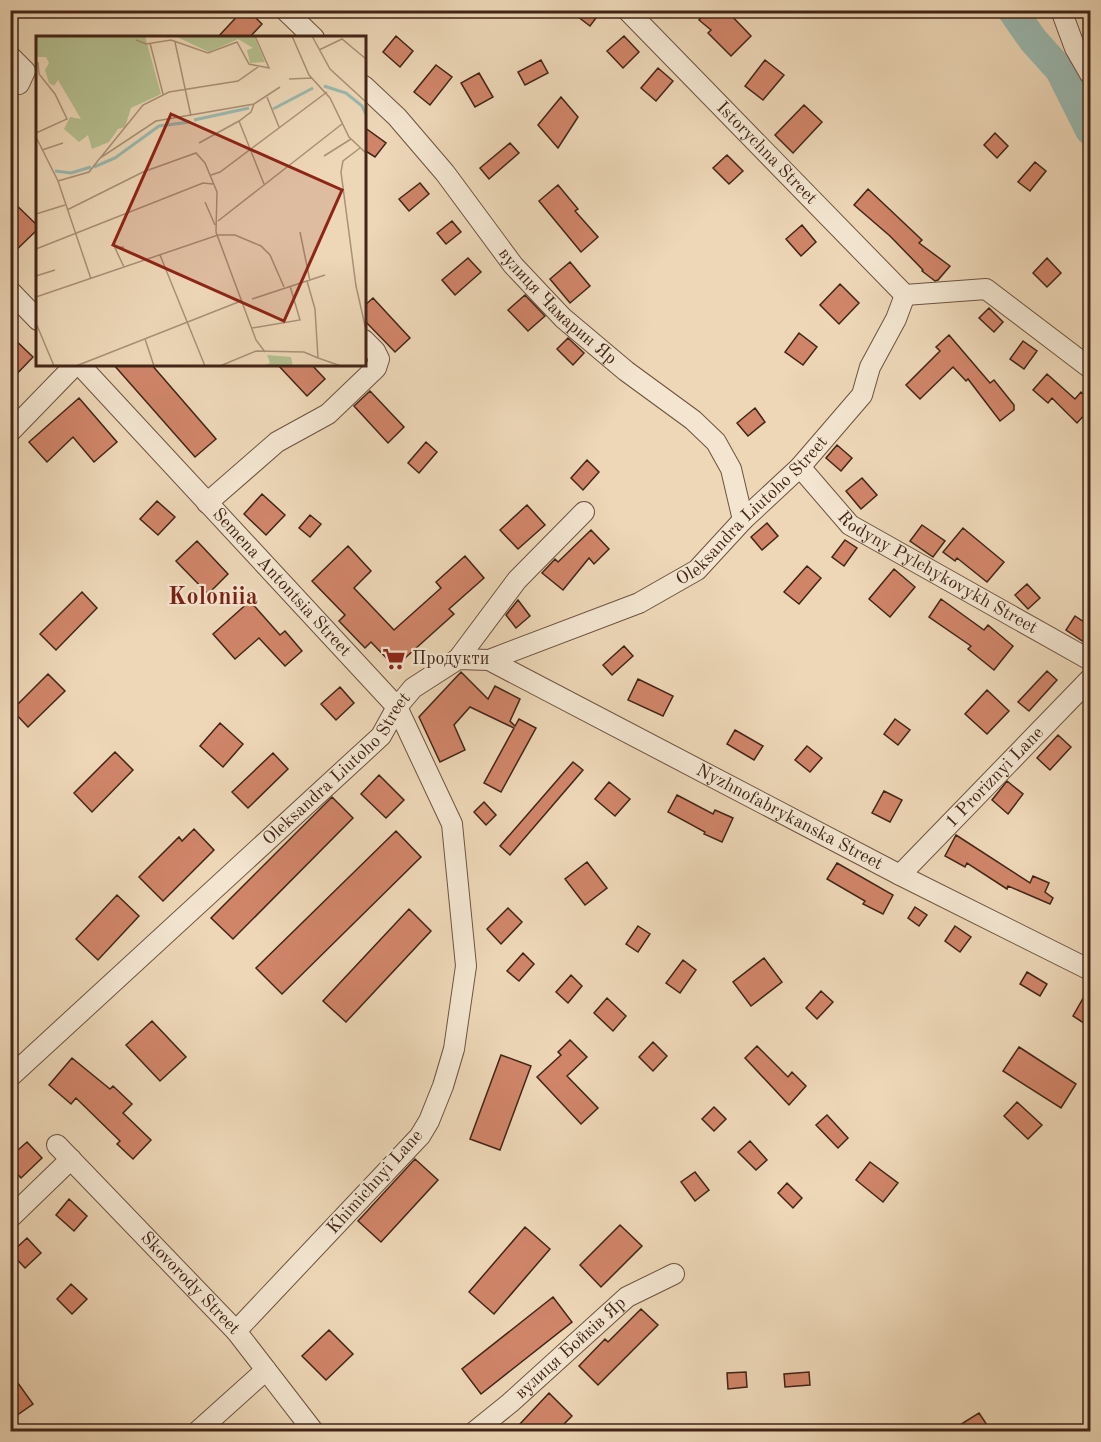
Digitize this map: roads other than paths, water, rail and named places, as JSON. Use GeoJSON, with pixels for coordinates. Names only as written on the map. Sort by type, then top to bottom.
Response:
{"type":"FeatureCollection","features":[{"type":"Feature","properties":{"kind":"street"},"geometry":{"type":"LineString","coordinates":[[285,10],[312,36]]}},
{"type":"Feature","properties":{"kind":"street","name":"Istorychna Street"},"geometry":{"type":"LineString","coordinates":[[627,10],[905,295]]}},
{"type":"Feature","properties":{"kind":"street"},"geometry":{"type":"LineString","coordinates":[[1061,10],[1075,48],[1090,74]]}},
{"type":"Feature","properties":{"kind":"street"},"geometry":{"type":"LineString","coordinates":[[10,56],[25,71],[19,84]]}},
{"type":"Feature","properties":{"kind":"street","name":"вулиця Чамарин Яр"},"geometry":{"type":"LineString","coordinates":[[366,88],[397,117],[445,173],[513,265],[563,318],[626,371],[693,420],[716,442],[731,470],[743,520]]}},
{"type":"Feature","properties":{"kind":"street"},"geometry":{"type":"LineString","coordinates":[[905,295],[986,289],[1090,368]]}},
{"type":"Feature","properties":{"kind":"street"},"geometry":{"type":"LineString","coordinates":[[10,291],[36,318]]}},
{"type":"Feature","properties":{"kind":"street","name":"Oleksandra Liutoho Street"},"geometry":{"type":"LineString","coordinates":[[10,1077],[381,736],[397,707],[413,688],[458,659],[489,660],[639,603],[697,570],[743,520],[800,467],[862,394],[870,368],[896,319],[905,295]]}},
{"type":"Feature","properties":{"kind":"street"},"geometry":{"type":"LineString","coordinates":[[207,502],[276,442],[328,414],[376,368],[379,358],[366,342]]}},
{"type":"Feature","properties":{"kind":"street"},"geometry":{"type":"LineString","coordinates":[[10,432],[75,366]]}},
{"type":"Feature","properties":{"kind":"street","name":"Semena Antontsia Street"},"geometry":{"type":"LineString","coordinates":[[79,366],[397,707],[452,824]]}},
{"type":"Feature","properties":{"kind":"street","name":"Rodyny Pylchykovykh Street"},"geometry":{"type":"LineString","coordinates":[[800,467],[850,525],[1090,660]]}},
{"type":"Feature","properties":{"kind":"street"},"geometry":{"type":"LineString","coordinates":[[458,659],[517,580],[584,512]]}},
{"type":"Feature","properties":{"kind":"street","name":"Nyzhnofabrykanska Street"},"geometry":{"type":"LineString","coordinates":[[489,660],[900,875],[1090,970]]}},
{"type":"Feature","properties":{"kind":"street","name":"1 Proriznyi Lane"},"geometry":{"type":"LineString","coordinates":[[900,875],[1090,679]]}},
{"type":"Feature","properties":{"kind":"street","name":"Khimichnyi Lane"},"geometry":{"type":"LineString","coordinates":[[236,1331],[420,1137],[429,1121],[454,1049],[466,966],[452,824]]}},
{"type":"Feature","properties":{"kind":"street","name":"Skovorody Street"},"geometry":{"type":"LineString","coordinates":[[57,1145],[236,1331],[314,1431]]}},
{"type":"Feature","properties":{"kind":"street"},"geometry":{"type":"LineString","coordinates":[[10,1218],[70,1160]]}},
{"type":"Feature","properties":{"kind":"street","name":"вулиця Бойків Яр"},"geometry":{"type":"LineString","coordinates":[[474,1431],[510,1403],[627,1297],[674,1274]]}},
{"type":"Feature","properties":{"kind":"street"},"geometry":{"type":"LineString","coordinates":[[197,1431],[266,1370]]}},
{"type":"Feature","properties":{"kind":"waterway"},"geometry":{"type":"LineString","coordinates":[[1012,10],[1033,40],[1060,70],[1090,130]]}},
{"type":"Feature","properties":{"kind":"place","name":"Продукти"},"geometry":{"type":"Point","coordinates":[394,659]}},
{"type":"Feature","properties":{"kind":"district","name":"Koloniia"},"geometry":{"type":"Point","coordinates":[213,598]}}]}
